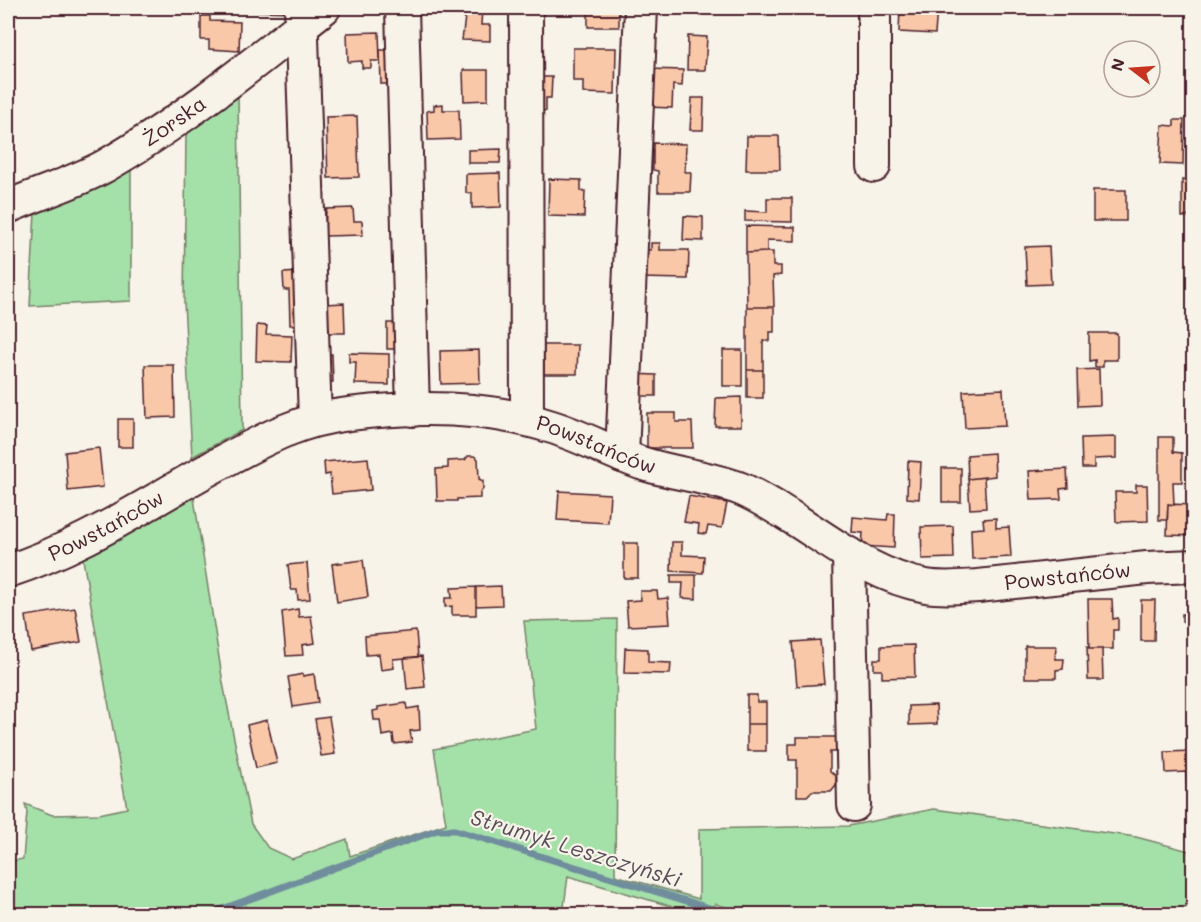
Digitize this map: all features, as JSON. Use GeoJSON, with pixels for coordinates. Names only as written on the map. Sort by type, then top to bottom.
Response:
{"type":"FeatureCollection","features":[{"type":"Feature","properties":{"kind":"street"},"geometry":{"type":"LineString","coordinates":[[402,8],[413,410]]}},
{"type":"Feature","properties":{"kind":"street"},"geometry":{"type":"LineString","coordinates":[[526,8],[527,419]]}},
{"type":"Feature","properties":{"kind":"street"},"geometry":{"type":"LineString","coordinates":[[622,456],[641,8]]}},
{"type":"Feature","properties":{"kind":"street"},"geometry":{"type":"LineString","coordinates":[[874,8],[874,166]]}},
{"type":"Feature","properties":{"kind":"street"},"geometry":{"type":"LineString","coordinates":[[309,14],[315,419]]}},
{"type":"Feature","properties":{"kind":"street","name":"Żorska"},"geometry":{"type":"LineString","coordinates":[[8,207],[102,167],[170,125],[226,84],[309,14]]}},
{"type":"Feature","properties":{"kind":"street","name":"Powstańców"},"geometry":{"type":"LineString","coordinates":[[8,571],[80,541],[254,444],[315,419],[379,411],[413,410],[466,411],[527,419],[622,456],[662,469],[741,489],[768,503],[865,564],[927,586],[951,588],[1159,567],[1194,566]]}},
{"type":"Feature","properties":{"kind":"street"},"geometry":{"type":"LineString","coordinates":[[849,554],[854,805]]}},
{"type":"Feature","properties":{"kind":"green space"},"geometry":{"type":"Polygon","coordinates":[[[238,92],[242,430],[192,457],[184,301],[186,133],[238,92]]]}},
{"type":"Feature","properties":{"kind":"green space"},"geometry":{"type":"Polygon","coordinates":[[[131,163],[131,301],[30,306],[35,212],[131,163]]]}},
{"type":"Feature","properties":{"kind":"green space"},"geometry":{"type":"Polygon","coordinates":[[[193,492],[223,683],[251,824],[268,848],[292,859],[347,839],[350,856],[446,824],[434,749],[536,729],[524,621],[617,619],[615,875],[699,899],[699,829],[848,826],[934,809],[1136,837],[1193,852],[1193,914],[748,914],[716,904],[705,914],[697,914],[568,876],[563,914],[252,914],[245,905],[248,914],[8,914],[8,862],[23,859],[27,812],[25,804],[52,815],[99,814],[127,808],[82,554],[193,492]]]}},
{"type":"Feature","properties":{"kind":"building"},"geometry":{"type":"Polygon","coordinates":[[[254,8],[292,8],[292,12],[254,11],[254,8]]]}},
{"type":"Feature","properties":{"kind":"building"},"geometry":{"type":"Polygon","coordinates":[[[432,8],[449,8],[449,15],[432,14],[432,8]]]}},
{"type":"Feature","properties":{"kind":"building"},"geometry":{"type":"Polygon","coordinates":[[[449,8],[482,8],[481,25],[490,25],[490,41],[462,40],[465,17],[449,17],[449,8]]]}},
{"type":"Feature","properties":{"kind":"building"},"geometry":{"type":"Polygon","coordinates":[[[588,8],[619,8],[619,27],[588,27],[588,8]]]}},
{"type":"Feature","properties":{"kind":"building"},"geometry":{"type":"Polygon","coordinates":[[[900,8],[937,8],[935,34],[899,32],[900,8]]]}},
{"type":"Feature","properties":{"kind":"building"},"geometry":{"type":"Polygon","coordinates":[[[201,16],[210,16],[210,21],[240,22],[239,51],[209,49],[209,40],[201,40],[201,16]]]}},
{"type":"Feature","properties":{"kind":"building"},"geometry":{"type":"Polygon","coordinates":[[[379,32],[380,61],[371,61],[371,68],[362,68],[362,61],[348,62],[347,33],[379,32]]]}},
{"type":"Feature","properties":{"kind":"building"},"geometry":{"type":"Polygon","coordinates":[[[688,36],[707,37],[705,70],[687,70],[688,36]]]}},
{"type":"Feature","properties":{"kind":"building"},"geometry":{"type":"Polygon","coordinates":[[[573,48],[616,48],[615,94],[583,93],[583,81],[573,81],[573,48]]]}},
{"type":"Feature","properties":{"kind":"building"},"geometry":{"type":"Polygon","coordinates":[[[380,50],[393,50],[395,84],[381,84],[380,50]]]}},
{"type":"Feature","properties":{"kind":"building"},"geometry":{"type":"Polygon","coordinates":[[[648,69],[683,70],[682,86],[673,85],[672,108],[647,107],[648,69]]]}},
{"type":"Feature","properties":{"kind":"building"},"geometry":{"type":"Polygon","coordinates":[[[463,70],[488,70],[488,100],[464,101],[463,70]]]}},
{"type":"Feature","properties":{"kind":"building"},"geometry":{"type":"Polygon","coordinates":[[[535,77],[552,77],[551,98],[546,98],[546,111],[535,110],[535,77]]]}},
{"type":"Feature","properties":{"kind":"building"},"geometry":{"type":"Polygon","coordinates":[[[692,98],[704,98],[703,130],[690,130],[692,98]]]}},
{"type":"Feature","properties":{"kind":"building"},"geometry":{"type":"Polygon","coordinates":[[[443,104],[443,110],[459,110],[460,139],[428,140],[427,111],[434,110],[434,105],[443,104]]]}},
{"type":"Feature","properties":{"kind":"building"},"geometry":{"type":"Polygon","coordinates":[[[357,116],[359,177],[328,178],[326,117],[357,116]]]}},
{"type":"Feature","properties":{"kind":"building"},"geometry":{"type":"Polygon","coordinates":[[[1174,120],[1184,120],[1183,165],[1160,164],[1162,125],[1174,126],[1174,120]]]}},
{"type":"Feature","properties":{"kind":"building"},"geometry":{"type":"Polygon","coordinates":[[[747,136],[779,136],[780,170],[746,170],[747,136]]]}},
{"type":"Feature","properties":{"kind":"building"},"geometry":{"type":"Polygon","coordinates":[[[653,143],[686,144],[685,172],[691,172],[690,192],[658,192],[658,171],[653,170],[653,143]]]}},
{"type":"Feature","properties":{"kind":"building"},"geometry":{"type":"Polygon","coordinates":[[[501,149],[500,163],[468,163],[468,150],[501,149]]]}},
{"type":"Feature","properties":{"kind":"building"},"geometry":{"type":"Polygon","coordinates":[[[500,173],[501,207],[472,208],[472,193],[466,193],[466,174],[500,173]]]}},
{"type":"Feature","properties":{"kind":"building"},"geometry":{"type":"Polygon","coordinates":[[[549,179],[581,180],[581,191],[585,191],[584,217],[548,216],[549,179]]]}},
{"type":"Feature","properties":{"kind":"building"},"geometry":{"type":"Polygon","coordinates":[[[1182,180],[1194,180],[1194,216],[1182,217],[1182,180]]]}},
{"type":"Feature","properties":{"kind":"building"},"geometry":{"type":"Polygon","coordinates":[[[1093,190],[1126,190],[1126,221],[1093,221],[1093,190]]]}},
{"type":"Feature","properties":{"kind":"building"},"geometry":{"type":"Polygon","coordinates":[[[767,198],[792,198],[792,222],[745,221],[745,211],[767,212],[767,198]]]}},
{"type":"Feature","properties":{"kind":"building"},"geometry":{"type":"Polygon","coordinates":[[[353,208],[354,221],[362,221],[363,235],[325,236],[326,209],[353,208]]]}},
{"type":"Feature","properties":{"kind":"building"},"geometry":{"type":"Polygon","coordinates":[[[684,216],[703,217],[703,241],[683,240],[684,216]]]}},
{"type":"Feature","properties":{"kind":"building"},"geometry":{"type":"Polygon","coordinates":[[[746,226],[795,227],[795,241],[767,240],[767,252],[746,253],[746,226]]]}},
{"type":"Feature","properties":{"kind":"building"},"geometry":{"type":"Polygon","coordinates":[[[651,243],[660,243],[660,250],[689,250],[688,279],[638,278],[638,249],[651,250],[651,243]]]}},
{"type":"Feature","properties":{"kind":"building"},"geometry":{"type":"Polygon","coordinates":[[[1049,246],[1051,284],[1027,285],[1025,247],[1049,246]]]}},
{"type":"Feature","properties":{"kind":"building"},"geometry":{"type":"Polygon","coordinates":[[[773,252],[773,266],[781,266],[781,275],[773,276],[774,307],[747,307],[746,253],[773,252]]]}},
{"type":"Feature","properties":{"kind":"building"},"geometry":{"type":"Polygon","coordinates":[[[302,272],[304,324],[290,325],[289,290],[284,290],[283,273],[302,272]]]}},
{"type":"Feature","properties":{"kind":"building"},"geometry":{"type":"Polygon","coordinates":[[[344,303],[345,333],[326,333],[325,304],[344,303]]]}},
{"type":"Feature","properties":{"kind":"building"},"geometry":{"type":"Polygon","coordinates":[[[747,307],[774,307],[774,332],[770,332],[770,341],[763,341],[763,370],[747,370],[747,307]]]}},
{"type":"Feature","properties":{"kind":"building"},"geometry":{"type":"Polygon","coordinates":[[[387,323],[405,323],[405,349],[387,349],[387,323]]]}},
{"type":"Feature","properties":{"kind":"building"},"geometry":{"type":"Polygon","coordinates":[[[257,325],[267,326],[266,334],[292,335],[291,362],[256,361],[257,325]]]}},
{"type":"Feature","properties":{"kind":"building"},"geometry":{"type":"Polygon","coordinates":[[[1089,333],[1117,333],[1117,360],[1103,360],[1103,367],[1095,367],[1095,360],[1089,361],[1089,333]]]}},
{"type":"Feature","properties":{"kind":"building"},"geometry":{"type":"Polygon","coordinates":[[[544,345],[578,345],[577,374],[544,374],[544,345]]]}},
{"type":"Feature","properties":{"kind":"building"},"geometry":{"type":"Polygon","coordinates":[[[479,350],[480,383],[441,384],[440,351],[479,350]]]}},
{"type":"Feature","properties":{"kind":"building"},"geometry":{"type":"Polygon","coordinates":[[[723,350],[742,350],[742,386],[723,386],[723,350]]]}},
{"type":"Feature","properties":{"kind":"building"},"geometry":{"type":"Polygon","coordinates":[[[349,353],[389,354],[389,385],[355,384],[356,362],[349,362],[349,353]]]}},
{"type":"Feature","properties":{"kind":"building"},"geometry":{"type":"Polygon","coordinates":[[[332,354],[333,382],[318,382],[317,355],[332,354]]]}},
{"type":"Feature","properties":{"kind":"building"},"geometry":{"type":"Polygon","coordinates":[[[145,365],[174,365],[175,417],[147,418],[145,365]]]}},
{"type":"Feature","properties":{"kind":"building"},"geometry":{"type":"Polygon","coordinates":[[[1099,369],[1100,405],[1078,406],[1077,370],[1099,369]]]}},
{"type":"Feature","properties":{"kind":"building"},"geometry":{"type":"Polygon","coordinates":[[[747,370],[763,370],[763,398],[747,398],[747,370]]]}},
{"type":"Feature","properties":{"kind":"building"},"geometry":{"type":"Polygon","coordinates":[[[631,374],[656,375],[656,396],[630,396],[631,374]]]}},
{"type":"Feature","properties":{"kind":"building"},"geometry":{"type":"Polygon","coordinates":[[[1003,389],[1005,426],[965,428],[963,391],[1003,389]]]}},
{"type":"Feature","properties":{"kind":"building"},"geometry":{"type":"Polygon","coordinates":[[[741,397],[741,426],[715,426],[716,398],[741,397]]]}},
{"type":"Feature","properties":{"kind":"building"},"geometry":{"type":"Polygon","coordinates":[[[647,413],[676,413],[676,422],[692,422],[693,448],[647,448],[647,413]]]}},
{"type":"Feature","properties":{"kind":"building"},"geometry":{"type":"Polygon","coordinates":[[[118,419],[133,419],[133,447],[118,447],[118,419]]]}},
{"type":"Feature","properties":{"kind":"building"},"geometry":{"type":"Polygon","coordinates":[[[1116,437],[1116,458],[1094,459],[1094,468],[1082,468],[1081,438],[1116,437]]]}},
{"type":"Feature","properties":{"kind":"building"},"geometry":{"type":"Polygon","coordinates":[[[1159,437],[1173,437],[1173,452],[1182,453],[1182,482],[1173,482],[1174,505],[1168,504],[1167,520],[1159,520],[1159,437]]]}},
{"type":"Feature","properties":{"kind":"building"},"geometry":{"type":"Polygon","coordinates":[[[99,448],[103,487],[68,491],[65,452],[99,448]]]}},
{"type":"Feature","properties":{"kind":"building"},"geometry":{"type":"Polygon","coordinates":[[[994,453],[995,476],[968,479],[967,455],[994,453]]]}},
{"type":"Feature","properties":{"kind":"building"},"geometry":{"type":"Polygon","coordinates":[[[468,456],[478,459],[479,479],[483,481],[480,498],[437,501],[436,469],[448,468],[448,461],[465,460],[468,456]]]}},
{"type":"Feature","properties":{"kind":"building"},"geometry":{"type":"Polygon","coordinates":[[[368,458],[371,490],[332,494],[330,474],[325,475],[324,462],[368,458]]]}},
{"type":"Feature","properties":{"kind":"building"},"geometry":{"type":"Polygon","coordinates":[[[908,461],[921,462],[919,499],[907,498],[908,461]]]}},
{"type":"Feature","properties":{"kind":"building"},"geometry":{"type":"Polygon","coordinates":[[[8,467],[13,467],[13,495],[8,495],[8,467]]]}},
{"type":"Feature","properties":{"kind":"building"},"geometry":{"type":"Polygon","coordinates":[[[942,468],[961,468],[961,502],[942,502],[942,468]]]}},
{"type":"Feature","properties":{"kind":"building"},"geometry":{"type":"Polygon","coordinates":[[[1067,469],[1068,488],[1060,489],[1061,499],[1031,500],[1029,471],[1067,469]]]}},
{"type":"Feature","properties":{"kind":"building"},"geometry":{"type":"Polygon","coordinates":[[[984,477],[986,508],[970,509],[968,479],[984,477]]]}},
{"type":"Feature","properties":{"kind":"building"},"geometry":{"type":"Polygon","coordinates":[[[1136,485],[1147,485],[1148,521],[1116,522],[1115,492],[1136,492],[1136,485]]]}},
{"type":"Feature","properties":{"kind":"building"},"geometry":{"type":"Polygon","coordinates":[[[559,491],[610,494],[608,523],[557,520],[559,491]]]}},
{"type":"Feature","properties":{"kind":"building"},"geometry":{"type":"Polygon","coordinates":[[[689,496],[727,503],[722,528],[708,526],[706,534],[698,533],[699,524],[684,522],[689,496]]]}},
{"type":"Feature","properties":{"kind":"building"},"geometry":{"type":"Polygon","coordinates":[[[1168,504],[1194,505],[1194,536],[1167,535],[1168,504]]]}},
{"type":"Feature","properties":{"kind":"building"},"geometry":{"type":"Polygon","coordinates":[[[888,514],[895,514],[894,548],[862,546],[863,533],[852,532],[853,517],[887,520],[888,514]]]}},
{"type":"Feature","properties":{"kind":"building"},"geometry":{"type":"Polygon","coordinates":[[[996,518],[996,528],[1009,527],[1011,557],[972,559],[971,529],[984,528],[983,519],[996,518]]]}},
{"type":"Feature","properties":{"kind":"building"},"geometry":{"type":"Polygon","coordinates":[[[953,526],[954,558],[922,559],[921,527],[953,526]]]}},
{"type":"Feature","properties":{"kind":"building"},"geometry":{"type":"Polygon","coordinates":[[[672,542],[682,542],[682,555],[704,556],[703,573],[671,571],[672,542]]]}},
{"type":"Feature","properties":{"kind":"building"},"geometry":{"type":"Polygon","coordinates":[[[624,543],[638,543],[638,578],[624,578],[624,543]]]}},
{"type":"Feature","properties":{"kind":"building"},"geometry":{"type":"Polygon","coordinates":[[[363,560],[368,597],[337,602],[332,564],[363,560]]]}},
{"type":"Feature","properties":{"kind":"building"},"geometry":{"type":"Polygon","coordinates":[[[307,563],[310,599],[298,600],[297,590],[291,590],[288,565],[307,563]]]}},
{"type":"Feature","properties":{"kind":"building"},"geometry":{"type":"Polygon","coordinates":[[[671,575],[696,575],[696,599],[682,598],[683,583],[671,583],[671,575]]]}},
{"type":"Feature","properties":{"kind":"building"},"geometry":{"type":"Polygon","coordinates":[[[501,586],[502,605],[476,606],[476,587],[501,586]]]}},
{"type":"Feature","properties":{"kind":"building"},"geometry":{"type":"Polygon","coordinates":[[[476,587],[476,615],[452,615],[452,606],[445,607],[445,598],[452,598],[451,588],[476,587]]]}},
{"type":"Feature","properties":{"kind":"building"},"geometry":{"type":"Polygon","coordinates":[[[640,591],[657,591],[658,599],[668,598],[670,624],[628,626],[626,601],[641,600],[640,591]]]}},
{"type":"Feature","properties":{"kind":"building"},"geometry":{"type":"Polygon","coordinates":[[[1088,599],[1112,599],[1113,619],[1118,618],[1118,630],[1113,630],[1113,649],[1089,649],[1088,599]]]}},
{"type":"Feature","properties":{"kind":"building"},"geometry":{"type":"Polygon","coordinates":[[[1141,600],[1155,600],[1154,641],[1141,641],[1141,600]]]}},
{"type":"Feature","properties":{"kind":"building"},"geometry":{"type":"Polygon","coordinates":[[[1189,603],[1194,603],[1194,631],[1189,631],[1189,622],[1182,622],[1182,614],[1189,614],[1189,603]]]}},
{"type":"Feature","properties":{"kind":"building"},"geometry":{"type":"Polygon","coordinates":[[[75,608],[81,642],[31,651],[26,616],[75,608]]]}},
{"type":"Feature","properties":{"kind":"building"},"geometry":{"type":"Polygon","coordinates":[[[298,609],[299,617],[311,616],[315,643],[302,645],[303,655],[286,656],[282,612],[298,609]]]}},
{"type":"Feature","properties":{"kind":"building"},"geometry":{"type":"Polygon","coordinates":[[[416,631],[418,657],[393,659],[394,668],[381,670],[379,654],[366,655],[365,636],[416,631]]]}},
{"type":"Feature","properties":{"kind":"building"},"geometry":{"type":"Polygon","coordinates":[[[820,640],[824,684],[797,686],[793,642],[820,640]]]}},
{"type":"Feature","properties":{"kind":"building"},"geometry":{"type":"Polygon","coordinates":[[[914,645],[915,677],[882,678],[882,670],[874,670],[874,659],[881,659],[881,646],[914,645]]]}},
{"type":"Feature","properties":{"kind":"building"},"geometry":{"type":"Polygon","coordinates":[[[1025,646],[1056,646],[1055,659],[1064,659],[1063,669],[1056,670],[1056,678],[1025,678],[1025,646]]]}},
{"type":"Feature","properties":{"kind":"building"},"geometry":{"type":"Polygon","coordinates":[[[1087,647],[1102,649],[1103,680],[1088,680],[1087,647]]]}},
{"type":"Feature","properties":{"kind":"building"},"geometry":{"type":"Polygon","coordinates":[[[625,648],[648,649],[648,662],[671,663],[670,674],[624,673],[625,648]]]}},
{"type":"Feature","properties":{"kind":"building"},"geometry":{"type":"Polygon","coordinates":[[[422,656],[425,687],[407,689],[404,658],[422,656]]]}},
{"type":"Feature","properties":{"kind":"building"},"geometry":{"type":"Polygon","coordinates":[[[303,674],[303,676],[314,674],[318,703],[293,707],[288,677],[303,674]]]}},
{"type":"Feature","properties":{"kind":"building"},"geometry":{"type":"Polygon","coordinates":[[[747,695],[757,695],[757,702],[766,702],[766,724],[747,724],[747,695]]]}},
{"type":"Feature","properties":{"kind":"building"},"geometry":{"type":"Polygon","coordinates":[[[406,703],[407,709],[419,707],[420,730],[410,731],[412,742],[394,744],[393,734],[382,736],[380,720],[374,720],[373,711],[378,710],[378,707],[406,703]]]}},
{"type":"Feature","properties":{"kind":"building"},"geometry":{"type":"Polygon","coordinates":[[[936,705],[937,724],[909,725],[909,706],[936,705]]]}},
{"type":"Feature","properties":{"kind":"building"},"geometry":{"type":"Polygon","coordinates":[[[329,717],[335,754],[321,756],[315,719],[329,717]]]}},
{"type":"Feature","properties":{"kind":"building"},"geometry":{"type":"Polygon","coordinates":[[[267,720],[277,763],[256,768],[247,725],[267,720]]]}},
{"type":"Feature","properties":{"kind":"building"},"geometry":{"type":"Polygon","coordinates":[[[747,724],[766,724],[766,751],[747,751],[747,724]]]}},
{"type":"Feature","properties":{"kind":"building"},"geometry":{"type":"Polygon","coordinates":[[[797,737],[836,737],[839,740],[839,752],[830,752],[830,771],[836,776],[836,785],[831,791],[812,791],[807,796],[797,796],[797,760],[789,760],[789,744],[797,744],[797,737]]]}},
{"type":"Feature","properties":{"kind":"building"},"geometry":{"type":"Polygon","coordinates":[[[1194,751],[1194,793],[1187,793],[1186,772],[1166,773],[1165,752],[1194,751]]]}},
{"type":"Feature","properties":{"kind":"waterway","name":"Strumyk Leszczyński"},"geometry":{"type":"LineString","coordinates":[[209,914],[437,830],[455,830],[729,914]]}}]}
